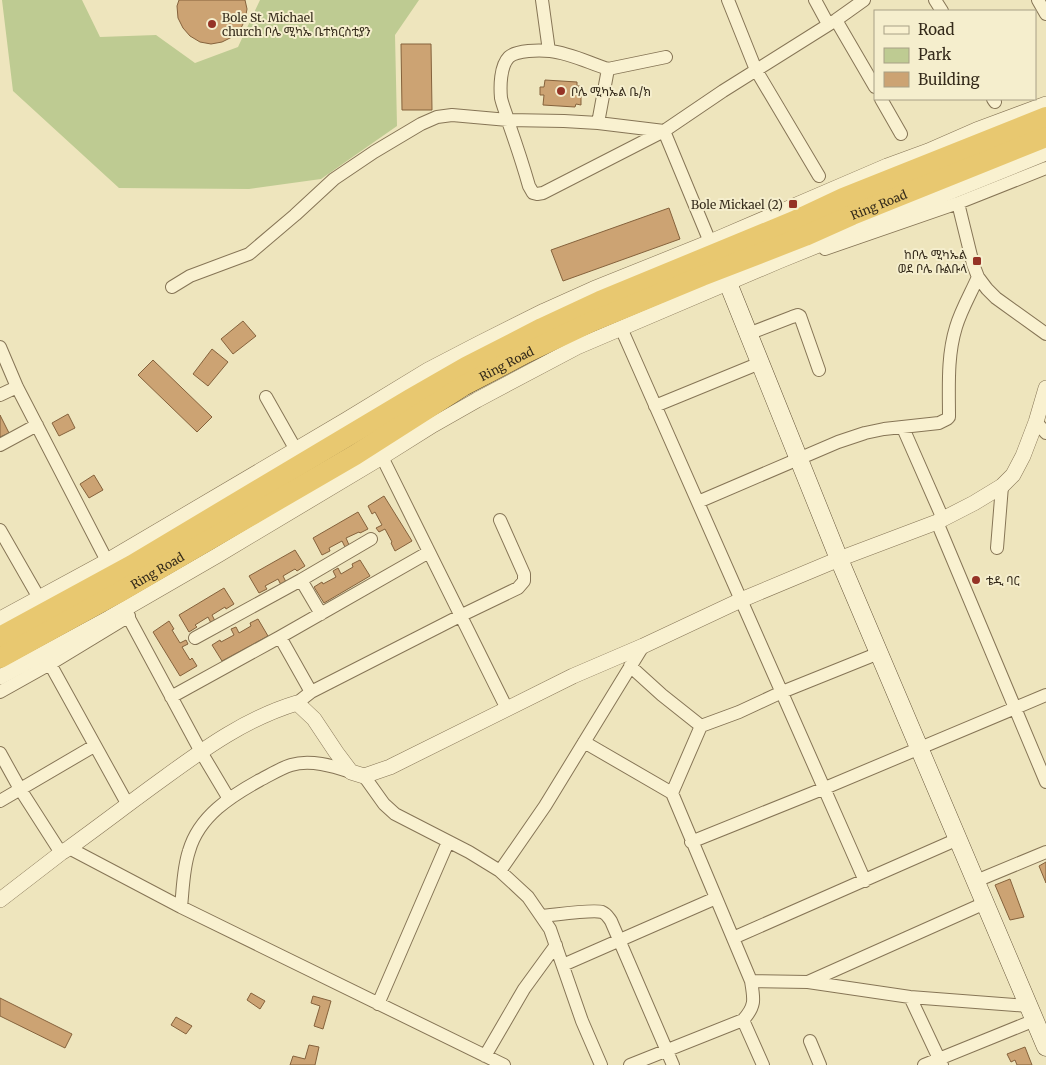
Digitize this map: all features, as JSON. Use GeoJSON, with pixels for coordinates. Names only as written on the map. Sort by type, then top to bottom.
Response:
{"type":"FeatureCollection","features":[{"type":"Feature","properties":{"kind":"highway","name":"Ring Road"},"geometry":{"type":"LineString","coordinates":[[0,658],[118,593],[347,460],[463,386],[526,353],[591,322],[804,236],[847,206],[1046,117]]}},
{"type":"Feature","properties":{"kind":"highway","name":"Ring Road"},"geometry":{"type":"LineString","coordinates":[[0,637],[132,565],[466,367],[542,328],[600,301],[794,221],[847,206],[1046,137]]}},
{"type":"Feature","properties":{"kind":"main road"},"geometry":{"type":"LineString","coordinates":[[728,283],[839,559],[1039,1027]]}},
{"type":"Feature","properties":{"kind":"street"},"geometry":{"type":"LineString","coordinates":[[542,0],[549,51]]}},
{"type":"Feature","properties":{"kind":"street"},"geometry":{"type":"LineString","coordinates":[[728,0],[756,70],[819,176]]}},
{"type":"Feature","properties":{"kind":"street"},"geometry":{"type":"LineString","coordinates":[[815,0],[832,22],[874,86]]}},
{"type":"Feature","properties":{"kind":"street"},"geometry":{"type":"LineString","coordinates":[[666,57],[608,69],[574,56],[549,51],[526,51],[516,53],[508,58],[500,84],[502,100],[529,186],[533,193],[543,193],[664,131],[864,0]]}},
{"type":"Feature","properties":{"kind":"street"},"geometry":{"type":"LineString","coordinates":[[1038,0],[1046,14]]}},
{"type":"Feature","properties":{"kind":"street"},"geometry":{"type":"LineString","coordinates":[[598,123],[608,69]]}},
{"type":"Feature","properties":{"kind":"street"},"geometry":{"type":"LineString","coordinates":[[882,100],[901,134]]}},
{"type":"Feature","properties":{"kind":"street"},"geometry":{"type":"LineString","coordinates":[[0,620],[107,561],[428,370],[480,342],[593,289],[710,242],[886,166],[1046,104]]}},
{"type":"Feature","properties":{"kind":"street"},"geometry":{"type":"LineString","coordinates":[[172,287],[190,276],[249,254],[295,216],[334,179],[420,124],[437,117],[452,116],[598,123],[664,131]]}},
{"type":"Feature","properties":{"kind":"street"},"geometry":{"type":"LineString","coordinates":[[664,131],[710,242]]}},
{"type":"Feature","properties":{"kind":"street"},"geometry":{"type":"LineString","coordinates":[[0,692],[47,659],[382,458],[433,425],[499,387],[577,346],[779,261],[1046,153]]}},
{"type":"Feature","properties":{"kind":"street"},"geometry":{"type":"LineString","coordinates":[[779,261],[830,248],[958,203],[1046,168]]}},
{"type":"Feature","properties":{"kind":"street"},"geometry":{"type":"LineString","coordinates":[[958,203],[978,277],[996,298],[1046,334]]}},
{"type":"Feature","properties":{"kind":"street"},"geometry":{"type":"LineString","coordinates":[[698,502],[838,442],[865,433],[939,423],[947,419],[949,416],[948,374],[956,326],[978,277]]}},
{"type":"Feature","properties":{"kind":"street"},"geometry":{"type":"LineString","coordinates":[[748,334],[792,317],[800,316],[819,370]]}},
{"type":"Feature","properties":{"kind":"street"},"geometry":{"type":"LineString","coordinates":[[621,328],[865,881]]}},
{"type":"Feature","properties":{"kind":"street"},"geometry":{"type":"LineString","coordinates":[[0,347],[17,387],[107,561]]}},
{"type":"Feature","properties":{"kind":"street"},"geometry":{"type":"LineString","coordinates":[[655,406],[760,363]]}},
{"type":"Feature","properties":{"kind":"street"},"geometry":{"type":"LineString","coordinates":[[0,396],[17,387]]}},
{"type":"Feature","properties":{"kind":"street"},"geometry":{"type":"LineString","coordinates":[[181,907],[189,850],[197,832],[212,812],[229,799],[267,776],[292,765],[312,763],[331,765],[358,774],[390,767],[574,676],[741,600],[940,520],[1002,486],[1013,474],[1041,427],[1046,388]]}},
{"type":"Feature","properties":{"kind":"street"},"geometry":{"type":"LineString","coordinates":[[266,397],[296,450]]}},
{"type":"Feature","properties":{"kind":"street"},"geometry":{"type":"LineString","coordinates":[[0,445],[37,425]]}},
{"type":"Feature","properties":{"kind":"street"},"geometry":{"type":"LineString","coordinates":[[903,428],[1046,782]]}},
{"type":"Feature","properties":{"kind":"street"},"geometry":{"type":"LineString","coordinates":[[382,458],[506,709]]}},
{"type":"Feature","properties":{"kind":"street"},"geometry":{"type":"LineString","coordinates":[[997,548],[1002,486]]}},
{"type":"Feature","properties":{"kind":"street"},"geometry":{"type":"LineString","coordinates":[[0,900],[232,731],[284,707],[296,704],[311,692],[518,588],[524,581],[524,574],[500,520]]}},
{"type":"Feature","properties":{"kind":"street"},"geometry":{"type":"LineString","coordinates":[[0,530],[39,598]]}},
{"type":"Feature","properties":{"kind":"street"},"geometry":{"type":"LineString","coordinates":[[195,638],[370,539]]}},
{"type":"Feature","properties":{"kind":"street"},"geometry":{"type":"LineString","coordinates":[[171,697],[429,552]]}},
{"type":"Feature","properties":{"kind":"street"},"geometry":{"type":"LineString","coordinates":[[300,580],[321,614]]}},
{"type":"Feature","properties":{"kind":"street"},"geometry":{"type":"LineString","coordinates":[[126,612],[201,752],[229,799]]}},
{"type":"Feature","properties":{"kind":"street"},"geometry":{"type":"LineString","coordinates":[[280,637],[311,692]]}},
{"type":"Feature","properties":{"kind":"street"},"geometry":{"type":"LineString","coordinates":[[500,871],[544,806],[643,646]]}},
{"type":"Feature","properties":{"kind":"street"},"geometry":{"type":"LineString","coordinates":[[672,793],[702,726],[879,653]]}},
{"type":"Feature","properties":{"kind":"street"},"geometry":{"type":"LineString","coordinates":[[0,677],[47,659]]}},
{"type":"Feature","properties":{"kind":"street"},"geometry":{"type":"LineString","coordinates":[[47,659],[128,805]]}},
{"type":"Feature","properties":{"kind":"street"},"geometry":{"type":"LineString","coordinates":[[630,666],[662,695],[702,726]]}},
{"type":"Feature","properties":{"kind":"street"},"geometry":{"type":"LineString","coordinates":[[691,842],[1046,695]]}},
{"type":"Feature","properties":{"kind":"street"},"geometry":{"type":"LineString","coordinates":[[296,704],[314,719],[336,752],[395,814],[500,871],[528,897],[550,929],[582,1021],[601,1065]]}},
{"type":"Feature","properties":{"kind":"street"},"geometry":{"type":"LineString","coordinates":[[584,742],[672,793],[751,981],[754,995],[750,1012],[743,1020],[630,1065]]}},
{"type":"Feature","properties":{"kind":"street"},"geometry":{"type":"LineString","coordinates":[[0,801],[94,746]]}},
{"type":"Feature","properties":{"kind":"street"},"geometry":{"type":"LineString","coordinates":[[0,753],[20,789],[65,851],[504,1065]]}},
{"type":"Feature","properties":{"kind":"street"},"geometry":{"type":"LineString","coordinates":[[733,938],[958,839]]}},
{"type":"Feature","properties":{"kind":"street"},"geometry":{"type":"LineString","coordinates":[[378,1004],[448,842]]}},
{"type":"Feature","properties":{"kind":"street"},"geometry":{"type":"LineString","coordinates":[[976,881],[1046,852]]}},
{"type":"Feature","properties":{"kind":"street"},"geometry":{"type":"LineString","coordinates":[[563,965],[716,898]]}},
{"type":"Feature","properties":{"kind":"street"},"geometry":{"type":"LineString","coordinates":[[808,982],[985,903]]}},
{"type":"Feature","properties":{"kind":"street"},"geometry":{"type":"LineString","coordinates":[[541,916],[591,911],[607,915],[673,1065]]}},
{"type":"Feature","properties":{"kind":"street"},"geometry":{"type":"LineString","coordinates":[[485,1056],[524,990],[556,945]]}},
{"type":"Feature","properties":{"kind":"street"},"geometry":{"type":"LineString","coordinates":[[751,981],[808,982],[910,997],[1039,1027]]}},
{"type":"Feature","properties":{"kind":"street"},"geometry":{"type":"LineString","coordinates":[[910,997],[940,1062]]}},
{"type":"Feature","properties":{"kind":"street"},"geometry":{"type":"LineString","coordinates":[[743,1020],[764,1065]]}},
{"type":"Feature","properties":{"kind":"street"},"geometry":{"type":"LineString","coordinates":[[924,1065],[940,1062],[1039,1027]]}},
{"type":"Feature","properties":{"kind":"street"},"geometry":{"type":"LineString","coordinates":[[810,1041],[820,1065]]}},
{"type":"Feature","properties":{"kind":"green space"},"geometry":{"type":"Polygon","coordinates":[[[2,0],[82,0],[100,37],[156,35],[195,63],[238,47],[260,0],[419,0],[395,35],[397,126],[321,179],[249,189],[119,188],[13,91],[2,0]]]}},
{"type":"Feature","properties":{"kind":"building","name":"Bole St. Michael church ቦሌ ሚካኤ ቤተክርስቲያን"},"geometry":{"type":"Polygon","coordinates":[[[179,0],[245,0],[247,9],[245,20],[240,30],[222,42],[211,44],[200,42],[190,36],[178,18],[177,6],[179,0]]]}},
{"type":"Feature","properties":{"kind":"building"},"geometry":{"type":"Polygon","coordinates":[[[401,44],[431,44],[432,110],[402,110],[401,44]]]}},
{"type":"Feature","properties":{"kind":"building","name":"ቦሌ ሚካኤል ቤ/ክ"},"geometry":{"type":"Polygon","coordinates":[[[545,80],[577,82],[577,86],[581,86],[581,105],[576,104],[575,107],[543,105],[544,95],[540,95],[540,87],[544,87],[545,80]]]}},
{"type":"Feature","properties":{"kind":"building"},"geometry":{"type":"Polygon","coordinates":[[[669,208],[680,239],[563,281],[551,250],[669,208]]]}},
{"type":"Feature","properties":{"kind":"building"},"geometry":{"type":"Polygon","coordinates":[[[243,321],[256,336],[233,354],[221,339],[243,321]]]}},
{"type":"Feature","properties":{"kind":"building"},"geometry":{"type":"Polygon","coordinates":[[[212,349],[228,362],[208,386],[193,374],[212,349]]]}},
{"type":"Feature","properties":{"kind":"building"},"geometry":{"type":"Polygon","coordinates":[[[153,360],[212,417],[197,432],[138,375],[153,360]]]}},
{"type":"Feature","properties":{"kind":"building"},"geometry":{"type":"Polygon","coordinates":[[[68,414],[75,428],[59,436],[52,423],[68,414]]]}},
{"type":"Feature","properties":{"kind":"building"},"geometry":{"type":"Polygon","coordinates":[[[0,415],[9,433],[0,437],[0,415]]]}},
{"type":"Feature","properties":{"kind":"building"},"geometry":{"type":"Polygon","coordinates":[[[94,475],[103,490],[89,498],[80,484],[94,475]]]}},
{"type":"Feature","properties":{"kind":"building"},"geometry":{"type":"Polygon","coordinates":[[[384,496],[412,541],[395,551],[385,529],[379,532],[376,528],[382,525],[375,512],[372,514],[368,506],[384,496]]]}},
{"type":"Feature","properties":{"kind":"building"},"geometry":{"type":"Polygon","coordinates":[[[358,512],[368,529],[346,538],[349,545],[345,547],[342,541],[329,548],[330,551],[322,555],[313,538],[358,512]]]}},
{"type":"Feature","properties":{"kind":"building"},"geometry":{"type":"Polygon","coordinates":[[[295,550],[305,566],[283,576],[286,582],[281,585],[278,579],[265,586],[267,589],[259,593],[249,576],[295,550]]]}},
{"type":"Feature","properties":{"kind":"building"},"geometry":{"type":"Polygon","coordinates":[[[360,560],[370,576],[324,603],[314,587],[336,577],[333,571],[338,568],[341,574],[353,567],[352,564],[360,560]]]}},
{"type":"Feature","properties":{"kind":"building"},"geometry":{"type":"Polygon","coordinates":[[[224,588],[234,604],[212,615],[215,621],[211,623],[208,617],[195,625],[197,627],[189,632],[179,615],[224,588]]]}},
{"type":"Feature","properties":{"kind":"building"},"geometry":{"type":"Polygon","coordinates":[[[258,619],[268,636],[222,661],[212,645],[234,635],[231,629],[236,627],[239,633],[251,626],[250,623],[258,619]]]}},
{"type":"Feature","properties":{"kind":"building"},"geometry":{"type":"Polygon","coordinates":[[[169,621],[180,643],[186,640],[188,644],[182,647],[190,660],[192,658],[197,666],[180,676],[153,632],[169,621]]]}},
{"type":"Feature","properties":{"kind":"building"},"geometry":{"type":"Polygon","coordinates":[[[1046,862],[1046,883],[1039,866],[1046,862]]]}},
{"type":"Feature","properties":{"kind":"building"},"geometry":{"type":"Polygon","coordinates":[[[1010,879],[1024,917],[1010,920],[995,885],[1010,879]]]}},
{"type":"Feature","properties":{"kind":"building"},"geometry":{"type":"Polygon","coordinates":[[[251,993],[265,1001],[260,1009],[247,1000],[251,993]]]}},
{"type":"Feature","properties":{"kind":"building"},"geometry":{"type":"Polygon","coordinates":[[[313,996],[331,1001],[323,1029],[314,1026],[320,1006],[311,1003],[313,996]]]}},
{"type":"Feature","properties":{"kind":"building"},"geometry":{"type":"Polygon","coordinates":[[[0,998],[72,1034],[65,1048],[0,1016],[0,998]]]}},
{"type":"Feature","properties":{"kind":"building"},"geometry":{"type":"Polygon","coordinates":[[[176,1017],[192,1026],[186,1034],[171,1025],[176,1017]]]}},
{"type":"Feature","properties":{"kind":"building"},"geometry":{"type":"Polygon","coordinates":[[[309,1045],[319,1047],[315,1065],[290,1065],[293,1056],[305,1059],[309,1045]]]}},
{"type":"Feature","properties":{"kind":"building"},"geometry":{"type":"Polygon","coordinates":[[[1025,1047],[1032,1065],[1017,1065],[1015,1060],[1011,1062],[1007,1054],[1025,1047]]]}},
{"type":"Feature","properties":{"kind":"place","name":"Bole St. Michael church ቦሌ ሚካኤ ቤተክርስቲያን"},"geometry":{"type":"Point","coordinates":[212,24]}},
{"type":"Feature","properties":{"kind":"place","name":"ቦሌ ሚካኤል ቤ/ክ"},"geometry":{"type":"Point","coordinates":[561,91]}},
{"type":"Feature","properties":{"kind":"place","name":"Bole Mickael (2)"},"geometry":{"type":"Point","coordinates":[793,204]}},
{"type":"Feature","properties":{"kind":"place","name":"ከቦሌ ሚካኤል ወደ ቦሌ ቡልቡላ"},"geometry":{"type":"Point","coordinates":[977,261]}},
{"type":"Feature","properties":{"kind":"place","name":"ቴዲ ባር"},"geometry":{"type":"Point","coordinates":[976,580]}}]}
